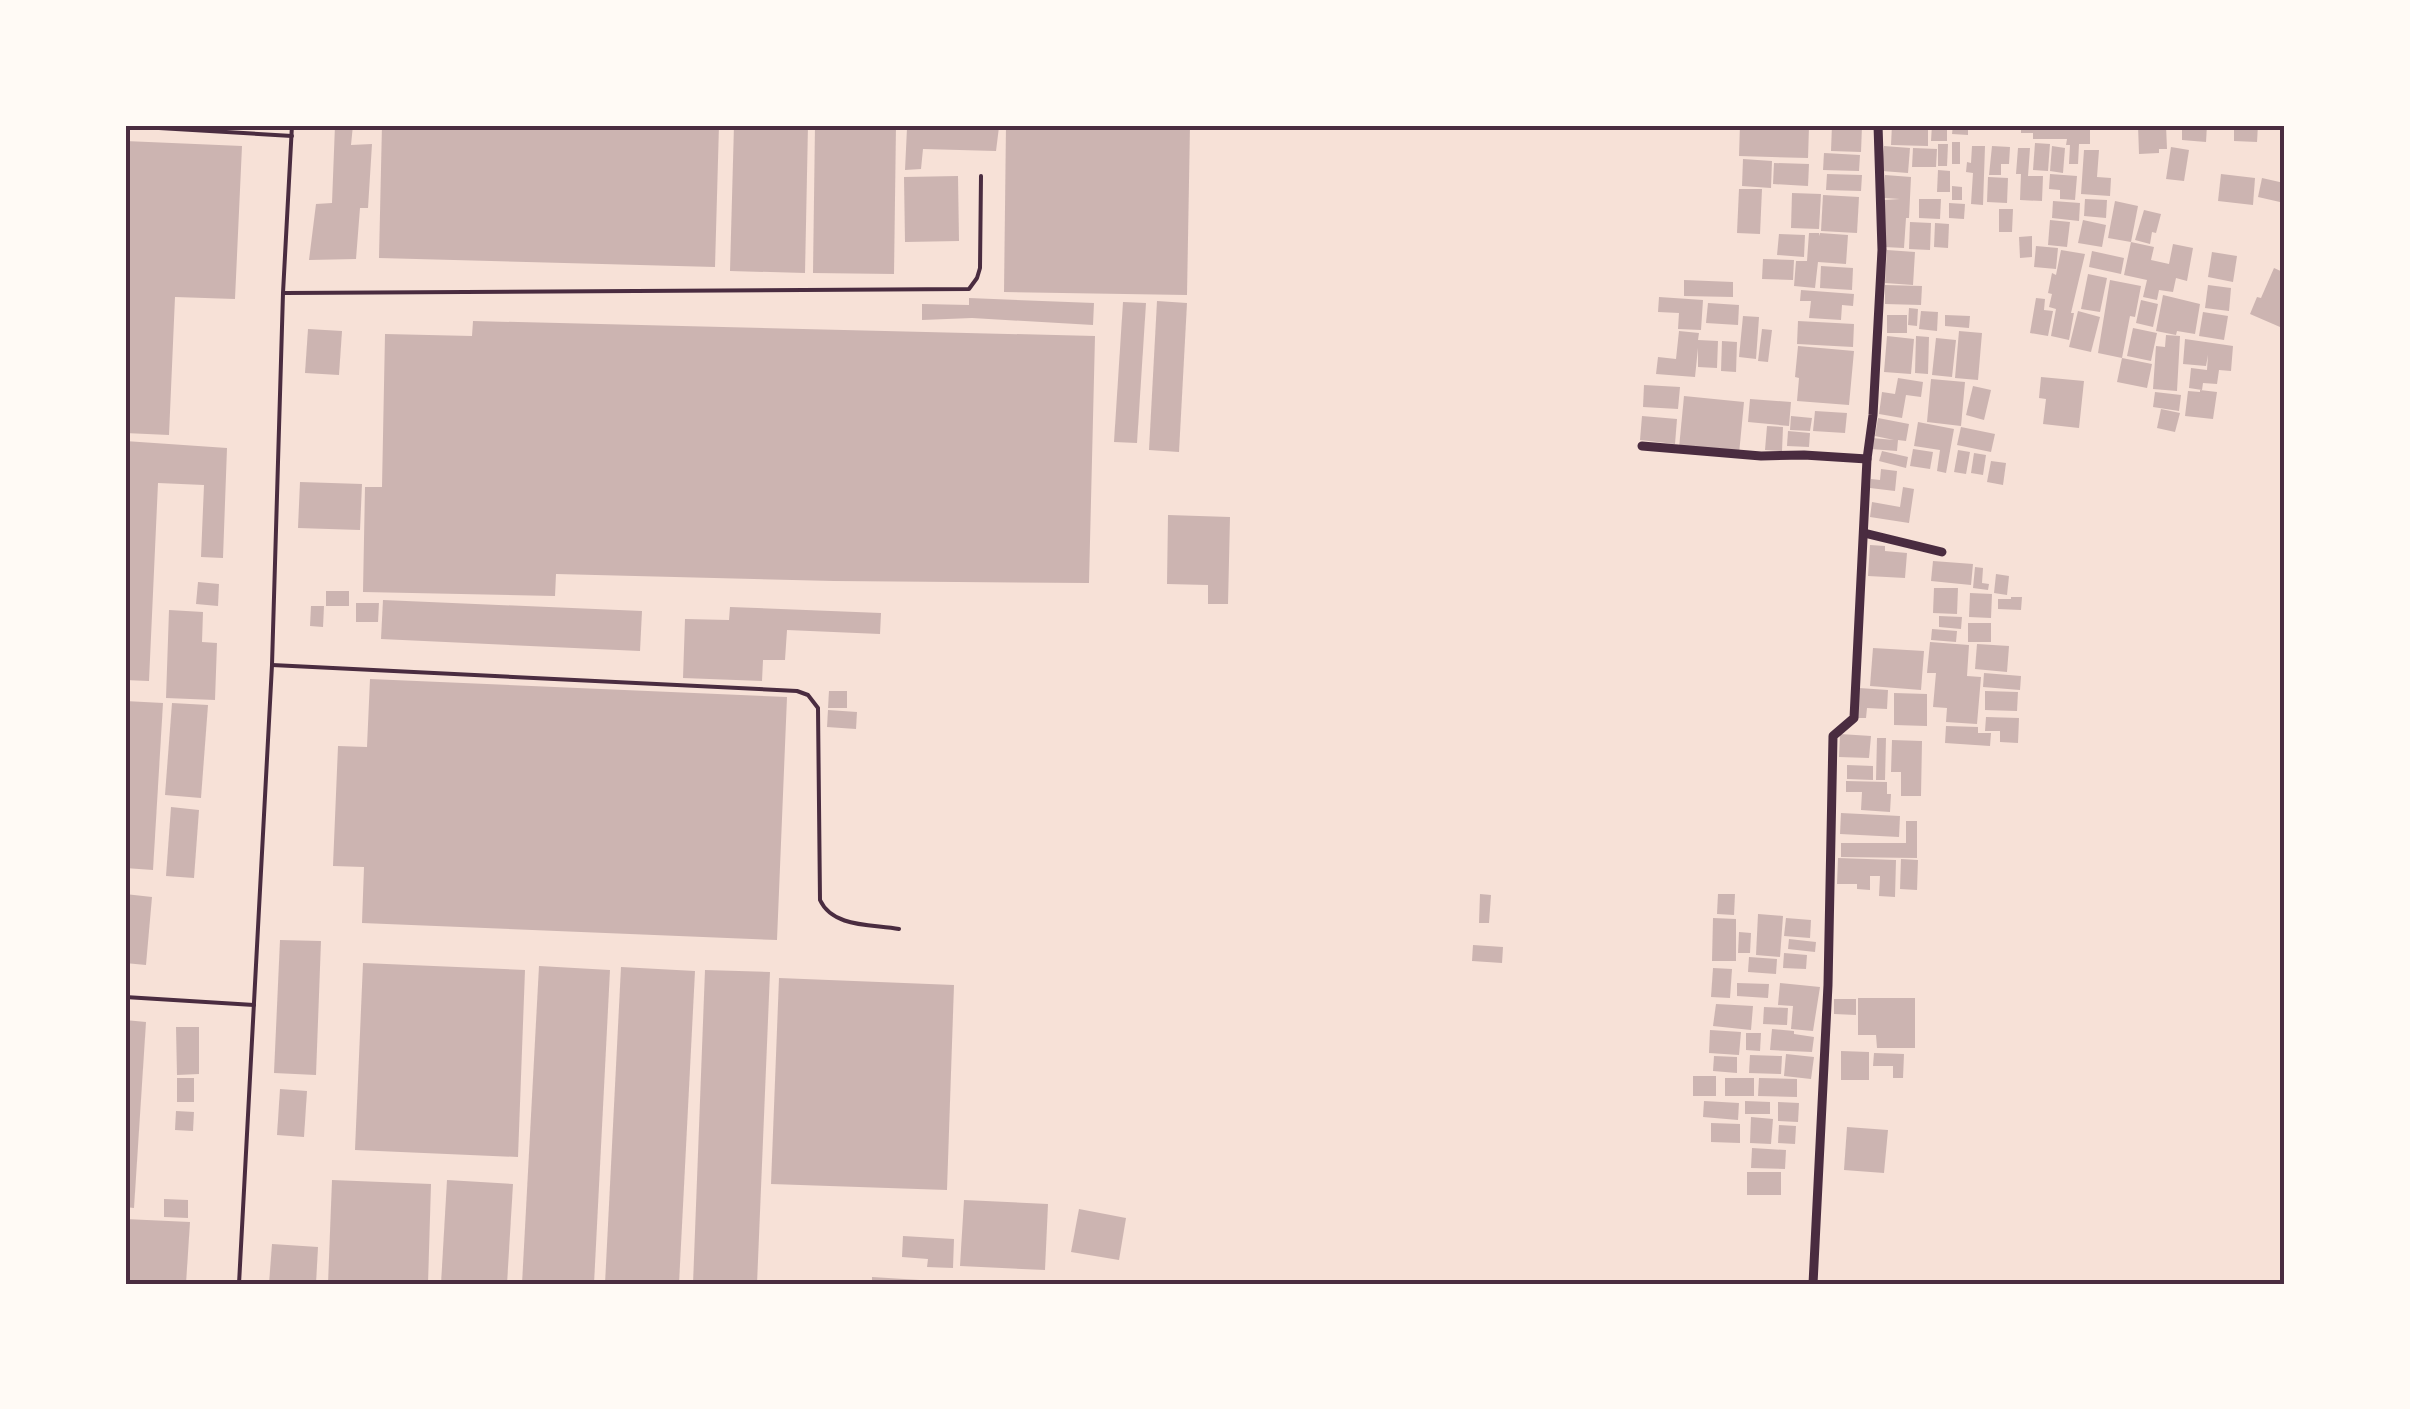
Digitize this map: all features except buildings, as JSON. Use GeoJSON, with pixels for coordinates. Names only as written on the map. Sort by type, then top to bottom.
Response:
{"type":"FeatureCollection","features":[{"type":"Feature","properties":{"kind":"street"},"geometry":{"type":"LineString","coordinates":[[1813,1284],[1829,967],[1833,736],[1854,718],[1867,459],[1873,414],[1882,250],[1878,125]]}},
{"type":"Feature","properties":{"kind":"street"},"geometry":{"type":"LineString","coordinates":[[1642,446],[1761,456],[1867,459]]}},
{"type":"Feature","properties":{"kind":"street"},"geometry":{"type":"LineString","coordinates":[[1864,533],[1942,552]]}},
{"type":"Feature","properties":{"kind":"lane"},"geometry":{"type":"LineString","coordinates":[[239,1284],[272,666],[292,125]]}},
{"type":"Feature","properties":{"kind":"lane"},"geometry":{"type":"LineString","coordinates":[[125,126],[292,136]]}},
{"type":"Feature","properties":{"kind":"lane"},"geometry":{"type":"LineString","coordinates":[[283,293],[969,289],[980,268],[982,176]]}},
{"type":"Feature","properties":{"kind":"lane"},"geometry":{"type":"LineString","coordinates":[[272,666],[796,691],[808,695],[818,708],[820,900],[826,912],[838,920],[899,928]]}},
{"type":"Feature","properties":{"kind":"lane"},"geometry":{"type":"LineString","coordinates":[[125,997],[254,1005]]}}]}
